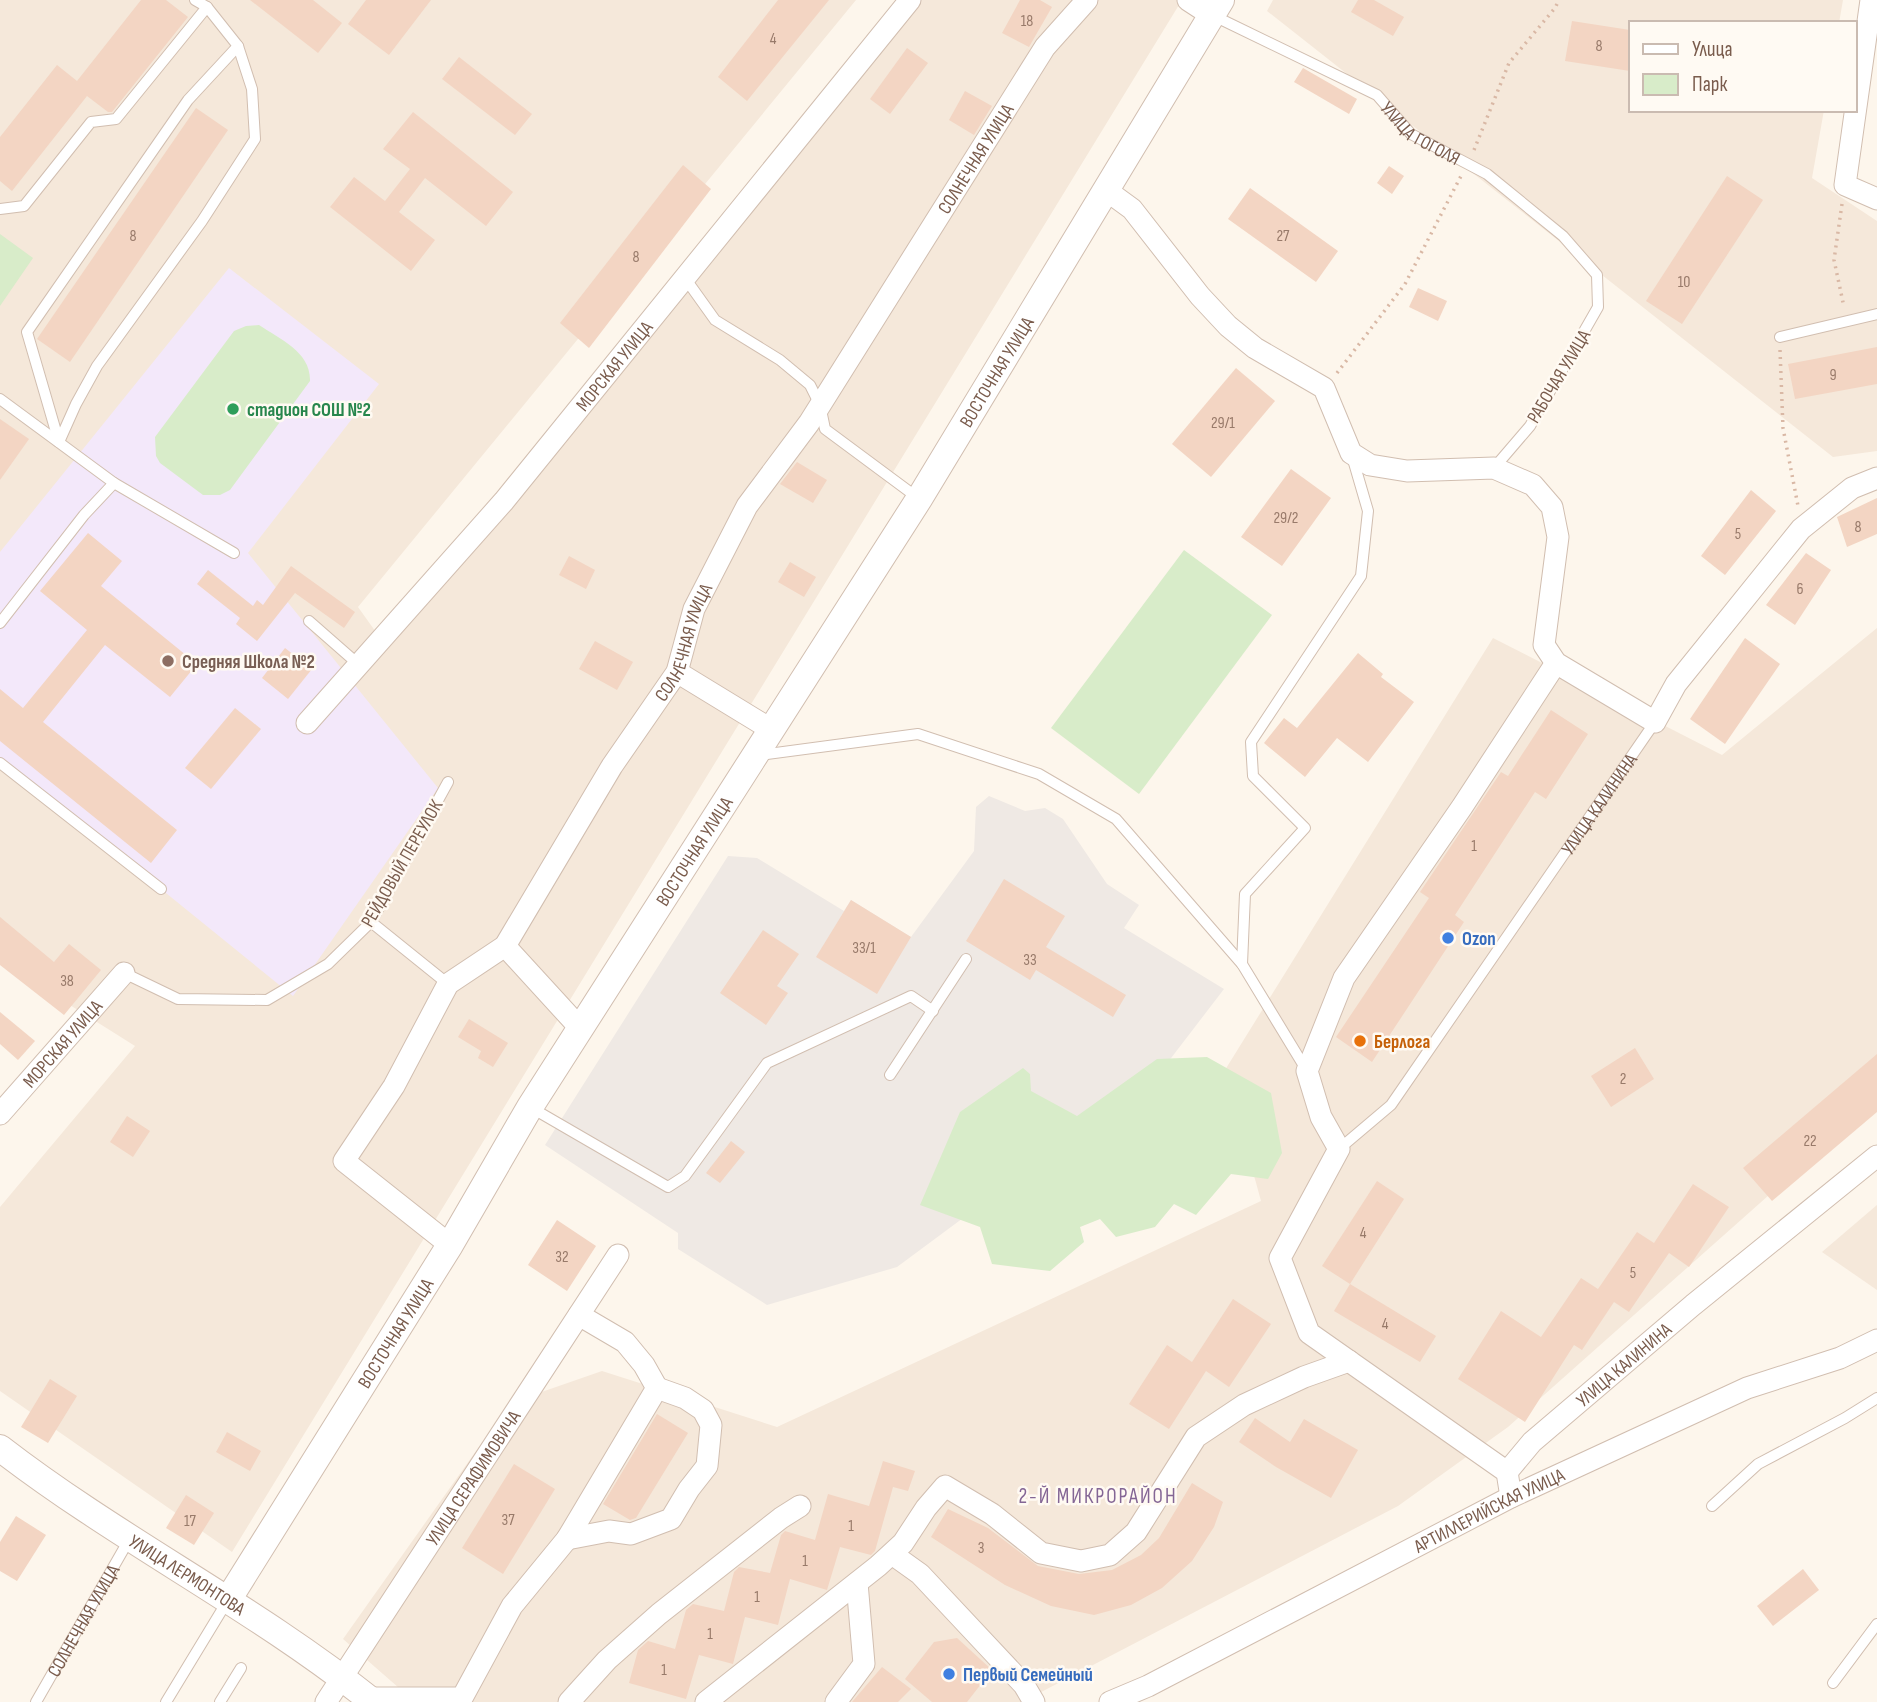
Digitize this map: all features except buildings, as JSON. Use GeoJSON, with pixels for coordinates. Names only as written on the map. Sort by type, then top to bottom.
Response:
{"type":"FeatureCollection","features":[{"type":"Feature","properties":{"kind":"street","name":"МОРСКАЯ УЛИЦА"},"geometry":{"type":"LineString","coordinates":[[307,723],[504,501],[910,0]]}},
{"type":"Feature","properties":{"kind":"street","name":"СОЛНЕЧНАЯ УЛИЦА"},"geometry":{"type":"LineString","coordinates":[[450,1245],[344,1161],[394,1086],[448,984],[505,946],[612,766],[677,672],[694,609],[747,506],[820,405],[1045,47],[1087,0]]}},
{"type":"Feature","properties":{"kind":"street","name":"УЛИЦА ГОГОЛЯ"},"geometry":{"type":"LineString","coordinates":[[1188,0],[1216,7]]}},
{"type":"Feature","properties":{"kind":"street"},"geometry":{"type":"LineString","coordinates":[[1856,107],[1871,0]]}},
{"type":"Feature","properties":{"kind":"street","name":"ВОСТОЧНАЯ УЛИЦА"},"geometry":{"type":"LineString","coordinates":[[228,1600],[450,1245],[530,1107],[919,499],[1216,7]]}},
{"type":"Feature","properties":{"kind":"street"},"geometry":{"type":"LineString","coordinates":[[1855,112],[1845,185],[1877,199]]}},
{"type":"Feature","properties":{"kind":"street"},"geometry":{"type":"LineString","coordinates":[[1106,190],[1132,209],[1200,296],[1228,326],[1255,348],[1324,388],[1352,453],[1370,465],[1407,471],[1494,468],[1533,485],[1552,507],[1558,537],[1544,645],[1556,663],[1655,722]]}},
{"type":"Feature","properties":{"kind":"street","name":"УЛИЦА КАЛИНИНА"},"geometry":{"type":"LineString","coordinates":[[1655,722],[1676,684],[1801,528],[1852,488],[1877,478]]}},
{"type":"Feature","properties":{"kind":"street"},"geometry":{"type":"LineString","coordinates":[[1511,1497],[1507,1472],[1309,1333],[1280,1258],[1339,1149],[1321,1117],[1307,1072],[1344,978],[1462,807],[1556,663]]}},
{"type":"Feature","properties":{"kind":"street"},"geometry":{"type":"LineString","coordinates":[[677,672],[772,730]]}},
{"type":"Feature","properties":{"kind":"street"},"geometry":{"type":"LineString","coordinates":[[505,946],[580,1028]]}},
{"type":"Feature","properties":{"kind":"street","name":"МОРСКАЯ УЛИЦА"},"geometry":{"type":"LineString","coordinates":[[0,1114],[124,973]]}},
{"type":"Feature","properties":{"kind":"street","name":"УЛИЦА КАЛИНИНА"},"geometry":{"type":"LineString","coordinates":[[1507,1472],[1532,1442],[1693,1305],[1877,1156]]}},
{"type":"Feature","properties":{"kind":"street","name":"УЛИЦА СЕРАФИМОВИЧА"},"geometry":{"type":"LineString","coordinates":[[326,1702],[618,1255]]}},
{"type":"Feature","properties":{"kind":"street"},"geometry":{"type":"LineString","coordinates":[[567,1539],[609,1531],[631,1534],[671,1519],[689,1489],[708,1466],[711,1425],[703,1410],[685,1398],[657,1388],[644,1365],[625,1342],[579,1315]]}},
{"type":"Feature","properties":{"kind":"street","name":"АРТИЛЛЕРИЙСКАЯ УЛИЦА"},"geometry":{"type":"LineString","coordinates":[[1110,1702],[1148,1686],[1511,1497],[1747,1388],[1839,1358],[1877,1340]]}},
{"type":"Feature","properties":{"kind":"street"},"geometry":{"type":"LineString","coordinates":[[706,1702],[892,1554],[945,1486],[992,1514],[1041,1553],[1081,1561],[1110,1556],[1136,1532],[1196,1437],[1244,1405],[1304,1377],[1349,1361]]}},
{"type":"Feature","properties":{"kind":"street"},"geometry":{"type":"LineString","coordinates":[[371,1700],[462,1698],[512,1606],[567,1539],[657,1388]]}},
{"type":"Feature","properties":{"kind":"street","name":"УЛИЦА ЛЕРМОНТОВА"},"geometry":{"type":"LineString","coordinates":[[0,1448],[130,1538],[228,1600],[371,1700]]}},
{"type":"Feature","properties":{"kind":"street"},"geometry":{"type":"LineString","coordinates":[[569,1702],[607,1660],[659,1615],[781,1518],[800,1506]]}},
{"type":"Feature","properties":{"kind":"street"},"geometry":{"type":"LineString","coordinates":[[892,1554],[920,1574],[1024,1685],[1034,1702]]}},
{"type":"Feature","properties":{"kind":"street"},"geometry":{"type":"LineString","coordinates":[[835,1702],[864,1664],[857,1583]]}},
{"type":"Feature","properties":{"kind":"lane"},"geometry":{"type":"LineString","coordinates":[[59,442],[97,366],[202,221],[255,139],[252,89],[238,46],[207,7],[195,0]]}},
{"type":"Feature","properties":{"kind":"lane"},"geometry":{"type":"LineString","coordinates":[[0,209],[24,206],[91,122],[116,119],[207,7]]}},
{"type":"Feature","properties":{"kind":"lane","name":"УЛИЦА ГОГОЛЯ"},"geometry":{"type":"LineString","coordinates":[[1216,7],[1377,95],[1411,134],[1487,173],[1563,236],[1597,275]]}},
{"type":"Feature","properties":{"kind":"lane"},"geometry":{"type":"LineString","coordinates":[[59,442],[27,331],[188,100],[238,46]]}},
{"type":"Feature","properties":{"kind":"lane","name":"РАБОЧАЯ УЛИЦА"},"geometry":{"type":"LineString","coordinates":[[1494,468],[1530,426],[1598,307],[1597,275]]}},
{"type":"Feature","properties":{"kind":"lane"},"geometry":{"type":"LineString","coordinates":[[685,278],[715,320],[780,360],[810,385],[820,405],[825,429],[919,499]]}},
{"type":"Feature","properties":{"kind":"lane"},"geometry":{"type":"LineString","coordinates":[[1780,337],[1877,314]]}},
{"type":"Feature","properties":{"kind":"lane"},"geometry":{"type":"LineString","coordinates":[[0,399],[114,483],[234,553]]}},
{"type":"Feature","properties":{"kind":"lane"},"geometry":{"type":"LineString","coordinates":[[1242,964],[1245,894],[1305,828],[1252,776],[1251,741],[1361,576],[1368,511],[1352,453]]}},
{"type":"Feature","properties":{"kind":"lane"},"geometry":{"type":"LineString","coordinates":[[0,623],[84,515],[114,483]]}},
{"type":"Feature","properties":{"kind":"lane"},"geometry":{"type":"LineString","coordinates":[[309,621],[358,664]]}},
{"type":"Feature","properties":{"kind":"lane","name":"УЛИЦА КАЛИНИНА"},"geometry":{"type":"LineString","coordinates":[[1339,1149],[1391,1105],[1655,722]]}},
{"type":"Feature","properties":{"kind":"lane"},"geometry":{"type":"LineString","coordinates":[[757,755],[918,734],[1039,774],[1116,819],[1242,964],[1307,1072]]}},
{"type":"Feature","properties":{"kind":"lane"},"geometry":{"type":"LineString","coordinates":[[0,764],[161,889]]}},
{"type":"Feature","properties":{"kind":"lane","name":"РЕЙДОВЫЙ ПЕРЕУЛОК"},"geometry":{"type":"LineString","coordinates":[[124,973],[178,999],[267,1000],[328,964],[371,922],[448,782]]}},
{"type":"Feature","properties":{"kind":"lane"},"geometry":{"type":"LineString","coordinates":[[371,922],[448,984]]}},
{"type":"Feature","properties":{"kind":"lane"},"geometry":{"type":"LineString","coordinates":[[890,1075],[966,959]]}},
{"type":"Feature","properties":{"kind":"lane"},"geometry":{"type":"LineString","coordinates":[[530,1107],[668,1187],[685,1176],[767,1063],[911,996],[933,1011]]}},
{"type":"Feature","properties":{"kind":"lane"},"geometry":{"type":"LineString","coordinates":[[1712,1506],[1758,1464],[1877,1398]]}},
{"type":"Feature","properties":{"kind":"lane","name":"СОЛНЕЧНАЯ УЛИЦА"},"geometry":{"type":"LineString","coordinates":[[36,1702],[130,1538]]}},
{"type":"Feature","properties":{"kind":"lane","name":"ВОСТОЧНАЯ УЛИЦА"},"geometry":{"type":"LineString","coordinates":[[166,1702],[228,1600]]}},
{"type":"Feature","properties":{"kind":"lane"},"geometry":{"type":"LineString","coordinates":[[1833,1683],[1877,1624]]}},
{"type":"Feature","properties":{"kind":"lane"},"geometry":{"type":"LineString","coordinates":[[220,1702],[241,1668]]}},
{"type":"Feature","properties":{"kind":"path"},"geometry":{"type":"LineString","coordinates":[[1324,388],[1405,284],[1468,164],[1509,63],[1559,0]]}},
{"type":"Feature","properties":{"kind":"path"},"geometry":{"type":"LineString","coordinates":[[1845,185],[1834,260],[1847,321]]}},
{"type":"Feature","properties":{"kind":"path"},"geometry":{"type":"LineString","coordinates":[[1780,337],[1783,428],[1801,528]]}},
{"type":"Feature","properties":{"kind":"shaded area"},"geometry":{"type":"Polygon","coordinates":[[[0,0],[856,0],[358,607],[383,642],[920,0],[1182,0],[232,1552],[0,1391],[0,1207],[135,1046],[0,961],[0,0]]]}},
{"type":"Feature","properties":{"kind":"shaded area"},"geometry":{"type":"Polygon","coordinates":[[[1273,0],[1843,0],[1839,21],[1629,21],[1629,112],[1824,112],[1812,178],[1877,221],[1877,451],[1833,457],[1267,11],[1273,0]]]}},
{"type":"Feature","properties":{"kind":"shaded area","name":"Средняя Школа №2"},"geometry":{"type":"Polygon","coordinates":[[[229,268],[379,384],[248,553],[438,788],[293,996],[161,889],[0,769],[0,552],[229,268]]]}},
{"type":"Feature","properties":{"kind":"shaded area"},"geometry":{"type":"Polygon","coordinates":[[[1877,628],[1877,1099],[1508,1427],[1398,1506],[1022,1702],[415,1702],[343,1639],[510,1403],[602,1371],[777,1427],[1261,1201],[1225,1070],[1493,638],[1722,755],[1877,628]]]}},
{"type":"Feature","properties":{"kind":"shaded area"},"geometry":{"type":"Polygon","coordinates":[[[989,796],[1025,811],[1045,808],[1063,819],[1107,884],[1139,905],[1124,928],[1224,989],[1155,1079],[897,1267],[767,1305],[678,1249],[678,1233],[545,1145],[728,856],[757,858],[844,911],[851,900],[911,937],[974,851],[976,807],[989,796]]]}},
{"type":"Feature","properties":{"kind":"shaded area"},"geometry":{"type":"Polygon","coordinates":[[[1877,1205],[1877,1290],[1822,1252],[1877,1205]]]}},
{"type":"Feature","properties":{"kind":"green space"},"geometry":{"type":"Polygon","coordinates":[[[0,234],[33,258],[0,306],[0,234]]]}},
{"type":"Feature","properties":{"kind":"green space","name":"стадион СОШ №2"},"geometry":{"type":"Polygon","coordinates":[[[259,325],[300,354],[309,371],[310,381],[230,490],[220,495],[203,495],[160,463],[156,456],[155,437],[234,331],[259,325]]]}},
{"type":"Feature","properties":{"kind":"green space"},"geometry":{"type":"Polygon","coordinates":[[[1184,550],[1272,615],[1139,794],[1051,728],[1184,550]]]}},
{"type":"Feature","properties":{"kind":"green space"},"geometry":{"type":"Polygon","coordinates":[[[1207,1057],[1271,1093],[1282,1153],[1268,1179],[1231,1174],[1196,1215],[1174,1204],[1155,1227],[1116,1237],[1100,1219],[1080,1227],[1084,1242],[1050,1271],[992,1264],[980,1227],[920,1205],[960,1112],[1023,1068],[1030,1074],[1031,1091],[1077,1116],[1157,1059],[1207,1057]]]}},
{"type":"Feature","properties":{"kind":"place","name":"стадион СОШ №2"},"geometry":{"type":"Point","coordinates":[233,409]}},
{"type":"Feature","properties":{"kind":"place","name":"Средняя Школа №2"},"geometry":{"type":"Point","coordinates":[168,661]}},
{"type":"Feature","properties":{"kind":"place","name":"Ozon"},"geometry":{"type":"Point","coordinates":[1448,938]}},
{"type":"Feature","properties":{"kind":"place","name":"Берлога"},"geometry":{"type":"Point","coordinates":[1360,1041]}},
{"type":"Feature","properties":{"kind":"place","name":"Первый Семейный"},"geometry":{"type":"Point","coordinates":[949,1674]}},
{"type":"Feature","properties":{"kind":"district","name":"2-Й МИКРОРАЙОН"},"geometry":{"type":"Point","coordinates":[1098,1496]}}]}
